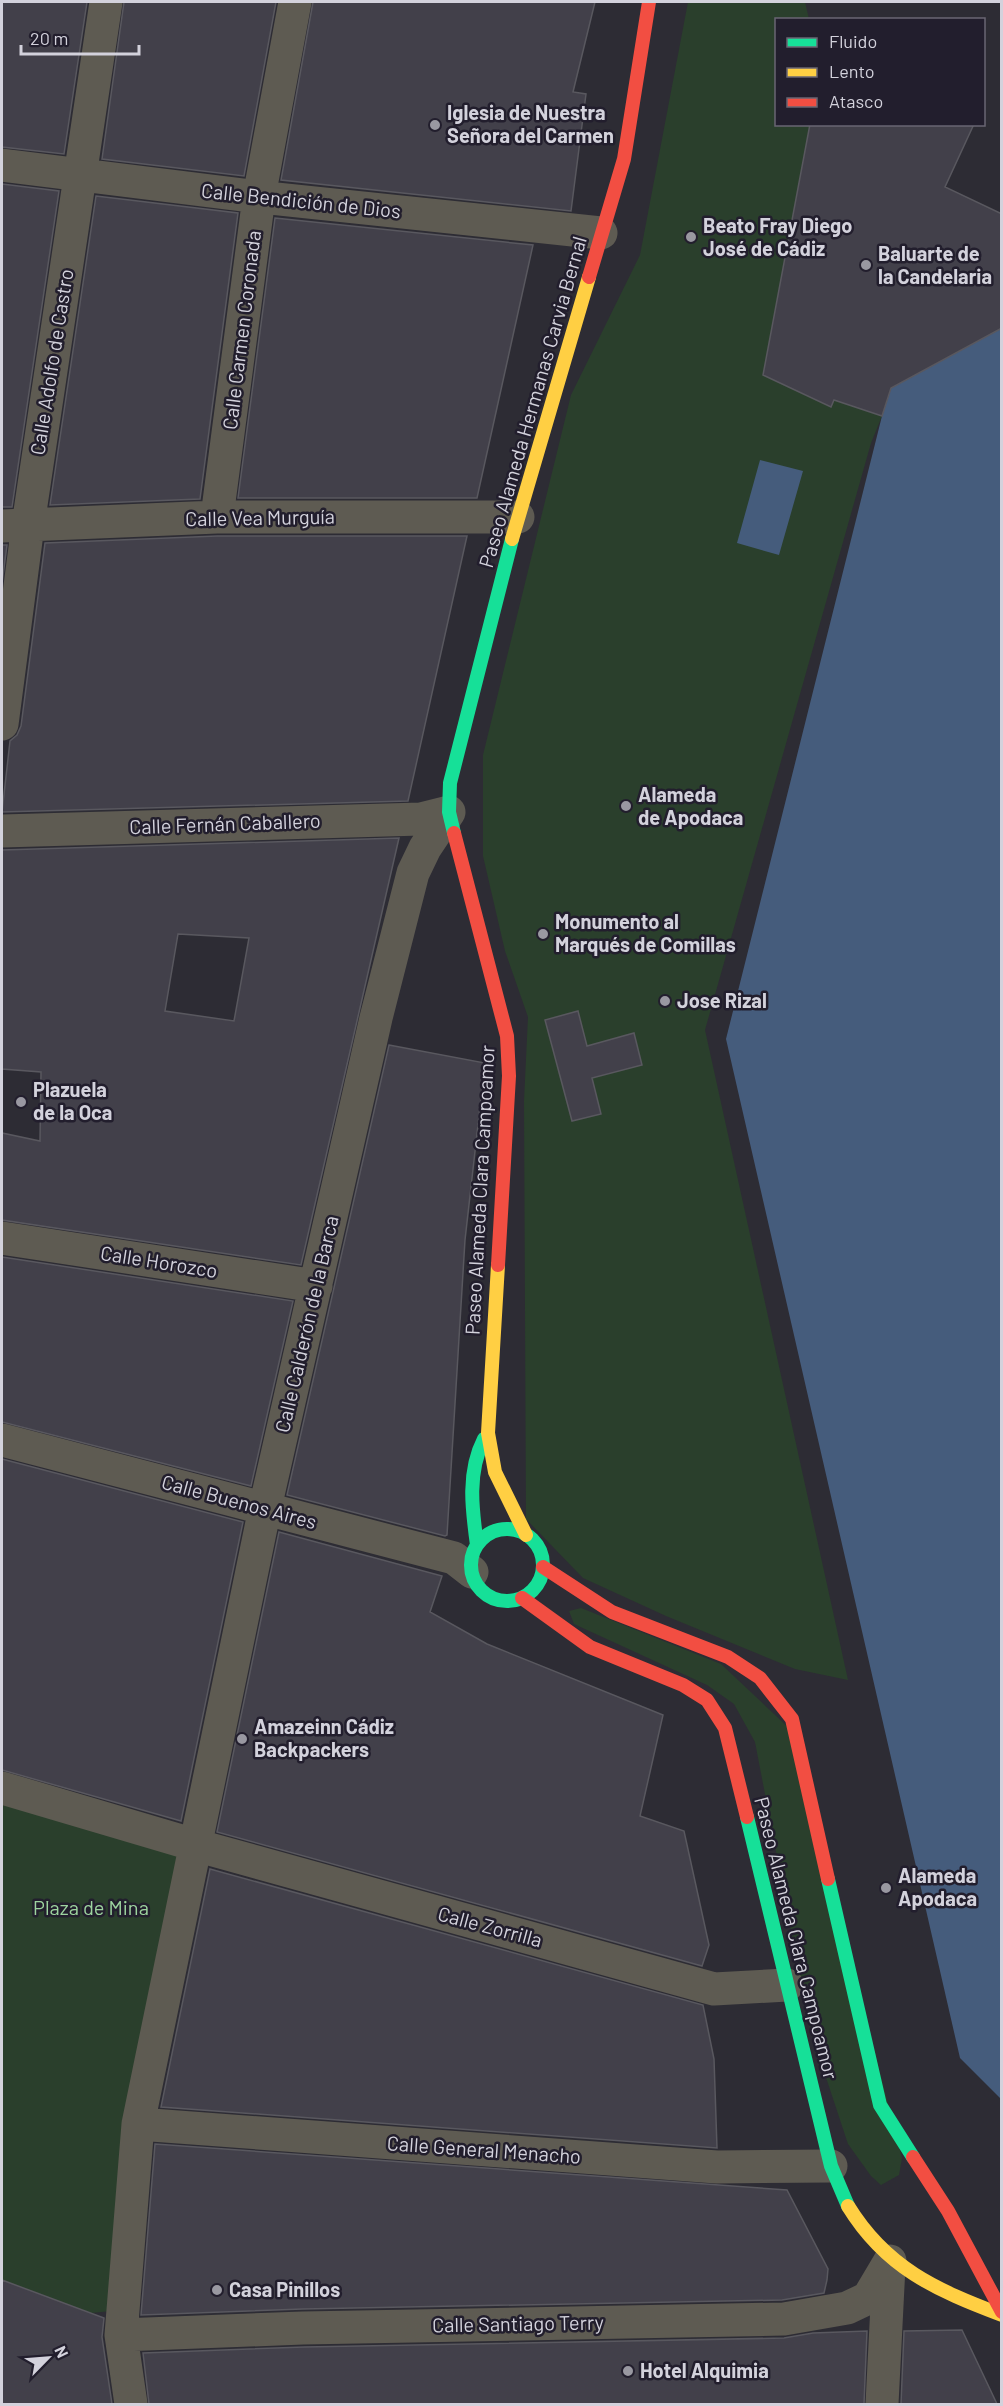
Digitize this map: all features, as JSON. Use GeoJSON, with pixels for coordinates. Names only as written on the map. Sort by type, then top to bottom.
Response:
{"type":"FeatureCollection","features":[{"type":"Feature","properties":{"kind":"street","name":"Calle Adolfo de Castro"},"geometry":{"type":"LineString","coordinates":[[2,724],[15,526],[80,176],[106,2]]}},
{"type":"Feature","properties":{"kind":"street","name":"Calle Carmen Coronada"},"geometry":{"type":"LineString","coordinates":[[217,517],[259,197],[295,2]]}},
{"type":"Feature","properties":{"kind":"street","name":"Paseo Alameda Hermanas Carvia Bernal"},"geometry":{"type":"LineString","coordinates":[[449,812],[450,783],[518,517],[624,159],[649,2]]}},
{"type":"Feature","properties":{"kind":"street","name":"Calle Bendición de Dios"},"geometry":{"type":"LineString","coordinates":[[2,165],[259,197],[601,233]]}},
{"type":"Feature","properties":{"kind":"street","name":"Calle Vea Murguía"},"geometry":{"type":"LineString","coordinates":[[15,526],[217,517],[518,517]]}},
{"type":"Feature","properties":{"kind":"street","name":"Calle Fernán Caballero"},"geometry":{"type":"LineString","coordinates":[[2,831],[421,819],[449,812]]}},
{"type":"Feature","properties":{"kind":"street","name":"Calle Calderón de la Barca"},"geometry":{"type":"LineString","coordinates":[[195,1845],[265,1508],[376,1018],[413,873],[425,848],[449,812]]}},
{"type":"Feature","properties":{"kind":"street","name":"Paseo Alameda Clara Campoamor"},"geometry":{"type":"LineString","coordinates":[[449,812],[507,1036],[509,1076],[488,1432],[495,1472],[526,1535]]}},
{"type":"Feature","properties":{"kind":"street","name":"Calle Horozco"},"geometry":{"type":"LineString","coordinates":[[2,1238],[316,1286]]}},
{"type":"Feature","properties":{"kind":"street","name":"Paseo Alameda Clara Campoamor"},"geometry":{"type":"LineString","coordinates":[[475,1558],[474,1470],[478,1448],[488,1432]]}},
{"type":"Feature","properties":{"kind":"street","name":"Calle Buenos Aires"},"geometry":{"type":"LineString","coordinates":[[2,1440],[454,1558],[475,1558]]}},
{"type":"Feature","properties":{"kind":"street"},"geometry":{"type":"LineString","coordinates":[[503,1529],[515,1530],[526,1535],[536,1543],[542,1554],[543,1567],[537,1585],[522,1598],[512,1601],[491,1597],[482,1591],[475,1558],[491,1533],[503,1529]]}},
{"type":"Feature","properties":{"kind":"street","name":"Paseo Alameda Clara Campoamor"},"geometry":{"type":"LineString","coordinates":[[543,1567],[612,1612],[728,1658],[760,1678],[792,1719],[880,2105],[948,2211],[1002,2314]]}},
{"type":"Feature","properties":{"kind":"street","name":"Paseo Alameda Clara Campoamor"},"geometry":{"type":"LineString","coordinates":[[522,1598],[590,1647],[684,1685],[707,1700],[724,1728],[831,2166],[847,2205],[866,2234],[890,2261],[945,2293],[1002,2314]]}},
{"type":"Feature","properties":{"kind":"street"},"geometry":{"type":"LineString","coordinates":[[2,1788],[195,1845],[138,2124],[122,2322],[131,2404]]}},
{"type":"Feature","properties":{"kind":"street","name":"Calle Zorrilla"},"geometry":{"type":"LineString","coordinates":[[195,1845],[714,1989],[787,1984]]}},
{"type":"Feature","properties":{"kind":"street","name":"Calle General Menacho"},"geometry":{"type":"LineString","coordinates":[[138,2124],[717,2167],[831,2166]]}},
{"type":"Feature","properties":{"kind":"street"},"geometry":{"type":"LineString","coordinates":[[882,2404],[890,2261]]}},
{"type":"Feature","properties":{"kind":"street","name":"Calle Santiago Terry"},"geometry":{"type":"LineString","coordinates":[[122,2322],[303,2328],[784,2319],[848,2308],[868,2298],[890,2261]]}},
{"type":"Feature","properties":{"kind":"green space","name":"Alameda de Apodaca"},"geometry":{"type":"Polygon","coordinates":[[[688,2],[805,2],[809,18],[775,18],[775,126],[810,126],[763,375],[831,406],[894,272],[900,318],[882,416],[871,443],[705,1030],[848,1680],[795,1669],[666,1616],[583,1578],[526,1519],[524,1101],[528,1017],[505,951],[483,856],[483,755],[571,395],[640,255],[688,2]]]}},
{"type":"Feature","properties":{"kind":"green space"},"geometry":{"type":"Polygon","coordinates":[[[581,1608],[721,1664],[792,1731],[902,2158],[899,2175],[881,2185],[871,2176],[848,2144],[810,2029],[755,1742],[734,1704],[707,1685],[574,1624],[569,1611],[581,1608]]]}},
{"type":"Feature","properties":{"kind":"green space","name":"Plaza de Mina"},"geometry":{"type":"Polygon","coordinates":[[[2,1788],[195,1845],[122,2310],[91,2313],[2,2280],[2,1788]]]}},
{"type":"Feature","properties":{"kind":"water"},"geometry":{"type":"Polygon","coordinates":[[[1001,328],[1001,2099],[960,2058],[726,1039],[882,416],[891,388],[1001,328]]]}},
{"type":"Feature","properties":{"kind":"water"},"geometry":{"type":"Polygon","coordinates":[[[760,460],[803,471],[779,555],[737,543],[760,460]]]}},
{"type":"Feature","properties":{"kind":"building"},"geometry":{"type":"Polygon","coordinates":[[[2,2],[87,2],[64,154],[2,147],[2,2]]]}},
{"type":"Feature","properties":{"kind":"building"},"geometry":{"type":"Polygon","coordinates":[[[124,2],[276,2],[244,176],[102,159],[124,2]]]}},
{"type":"Feature","properties":{"kind":"building","name":"Iglesia de Nuestra Señora del Carmen"},"geometry":{"type":"Polygon","coordinates":[[[313,2],[595,2],[573,92],[586,94],[571,211],[281,180],[313,2]]]}},
{"type":"Feature","properties":{"kind":"building","name":"Baluarte de la Candelaria"},"geometry":{"type":"Polygon","coordinates":[[[810,126],[973,126],[945,187],[1002,214],[1002,328],[891,388],[882,416],[834,400],[831,407],[763,375],[810,126]]]}},
{"type":"Feature","properties":{"kind":"building"},"geometry":{"type":"Polygon","coordinates":[[[2,184],[59,191],[12,507],[2,507],[2,184]]]}},
{"type":"Feature","properties":{"kind":"building"},"geometry":{"type":"Polygon","coordinates":[[[96,196],[238,213],[200,499],[50,505],[96,196]]]}},
{"type":"Feature","properties":{"kind":"building"},"geometry":{"type":"Polygon","coordinates":[[[275,218],[533,245],[477,498],[238,498],[275,218]]]}},
{"type":"Feature","properties":{"kind":"building"},"geometry":{"type":"Polygon","coordinates":[[[217,536],[467,536],[408,801],[2,812],[10,741],[17,735],[21,726],[45,543],[217,536]]]}},
{"type":"Feature","properties":{"kind":"building"},"geometry":{"type":"Polygon","coordinates":[[[2,545],[7,545],[2,583],[2,545]]]}},
{"type":"Feature","properties":{"kind":"building"},"geometry":{"type":"Polygon","coordinates":[[[399,838],[301,1265],[2,1220],[2,1133],[40,1141],[41,1072],[2,1069],[2,850],[399,838]],[[178,934],[165,1011],[234,1021],[249,938],[178,934]]]}},
{"type":"Feature","properties":{"kind":"building"},"geometry":{"type":"Polygon","coordinates":[[[578,1011],[587,1046],[634,1033],[642,1065],[592,1078],[601,1114],[572,1121],[545,1020],[578,1011]]]}},
{"type":"Feature","properties":{"kind":"building"},"geometry":{"type":"Polygon","coordinates":[[[389,1045],[485,1063],[465,1240],[447,1535],[445,1536],[287,1495],[389,1045]]]}},
{"type":"Feature","properties":{"kind":"building"},"geometry":{"type":"Polygon","coordinates":[[[2,1257],[293,1301],[251,1486],[2,1422],[2,1257]]]}},
{"type":"Feature","properties":{"kind":"building"},"geometry":{"type":"Polygon","coordinates":[[[2,1459],[243,1522],[181,1821],[2,1770],[2,1459]]]}},
{"type":"Feature","properties":{"kind":"building"},"geometry":{"type":"Polygon","coordinates":[[[279,1532],[442,1576],[430,1612],[487,1644],[663,1715],[640,1816],[684,1831],[709,1945],[702,1966],[217,1832],[279,1532]]]}},
{"type":"Feature","properties":{"kind":"building"},"geometry":{"type":"Polygon","coordinates":[[[210,1869],[703,2005],[714,2059],[717,2148],[161,2107],[210,1869]]]}},
{"type":"Feature","properties":{"kind":"building"},"geometry":{"type":"Polygon","coordinates":[[[155,2144],[787,2190],[828,2269],[827,2280],[824,2293],[782,2300],[303,2309],[141,2315],[155,2144]]]}},
{"type":"Feature","properties":{"kind":"building"},"geometry":{"type":"Polygon","coordinates":[[[2,2280],[104,2318],[102,2337],[112,2404],[2,2404],[2,2280]]]}},
{"type":"Feature","properties":{"kind":"building"},"geometry":{"type":"Polygon","coordinates":[[[962,2330],[997,2404],[901,2404],[904,2331],[962,2330]]]}},
{"type":"Feature","properties":{"kind":"building"},"geometry":{"type":"Polygon","coordinates":[[[867,2331],[864,2404],[149,2404],[143,2353],[304,2347],[784,2338],[813,2333],[867,2331]]]}},
{"type":"Feature","properties":{"kind":"traffic: fast"},"geometry":{"type":"LineString","coordinates":[[454,833],[449,812],[450,783],[512,539]]}},
{"type":"Feature","properties":{"kind":"traffic: fast"},"geometry":{"type":"LineString","coordinates":[[477,1545],[472,1491],[475,1464],[484,1439]]}},
{"type":"Feature","properties":{"kind":"traffic: fast"},"geometry":{"type":"LineString","coordinates":[[507,1529],[527,1535],[537,1545],[543,1565],[537,1585],[527,1595],[507,1601],[487,1595],[477,1585],[471,1565],[477,1545],[487,1535],[507,1529]]}},
{"type":"Feature","properties":{"kind":"traffic: fast"},"geometry":{"type":"LineString","coordinates":[[747,1817],[831,2166],[848,2206]]}},
{"type":"Feature","properties":{"kind":"traffic: fast"},"geometry":{"type":"LineString","coordinates":[[828,1879],[880,2105],[913,2157]]}},
{"type":"Feature","properties":{"kind":"traffic: slow"},"geometry":{"type":"LineString","coordinates":[[512,539],[589,277]]}},
{"type":"Feature","properties":{"kind":"traffic: slow"},"geometry":{"type":"LineString","coordinates":[[498,1265],[488,1433],[495,1472],[526,1535]]}},
{"type":"Feature","properties":{"kind":"traffic: slow"},"geometry":{"type":"LineString","coordinates":[[848,2206],[879,2246],[896,2261],[934,2286],[1002,2315]]}},
{"type":"Feature","properties":{"kind":"traffic: jam"},"geometry":{"type":"LineString","coordinates":[[589,277],[624,159],[649,2]]}},
{"type":"Feature","properties":{"kind":"traffic: jam"},"geometry":{"type":"LineString","coordinates":[[454,833],[507,1036],[509,1076],[498,1265]]}},
{"type":"Feature","properties":{"kind":"traffic: jam"},"geometry":{"type":"LineString","coordinates":[[543,1567],[612,1612],[728,1657],[760,1678],[792,1719],[828,1879]]}},
{"type":"Feature","properties":{"kind":"traffic: jam"},"geometry":{"type":"LineString","coordinates":[[522,1598],[590,1647],[683,1685],[707,1700],[725,1728],[747,1817]]}},
{"type":"Feature","properties":{"kind":"traffic: jam"},"geometry":{"type":"LineString","coordinates":[[913,2157],[948,2211],[1002,2312]]}},
{"type":"Feature","properties":{"kind":"place","name":"Iglesia de Nuestra Señora del Carmen"},"geometry":{"type":"Point","coordinates":[435,125]}},
{"type":"Feature","properties":{"kind":"place","name":"Beato Fray Diego José de Cádiz"},"geometry":{"type":"Point","coordinates":[691,237]}},
{"type":"Feature","properties":{"kind":"place","name":"Baluarte de la Candelaria"},"geometry":{"type":"Point","coordinates":[866,265]}},
{"type":"Feature","properties":{"kind":"place","name":"Alameda de Apodaca"},"geometry":{"type":"Point","coordinates":[626,806]}},
{"type":"Feature","properties":{"kind":"place","name":"Monumento al Marqués de Comillas"},"geometry":{"type":"Point","coordinates":[543,934]}},
{"type":"Feature","properties":{"kind":"place","name":"Jose Rizal"},"geometry":{"type":"Point","coordinates":[665,1001]}},
{"type":"Feature","properties":{"kind":"place","name":"Plazuela de la Oca"},"geometry":{"type":"Point","coordinates":[21,1102]}},
{"type":"Feature","properties":{"kind":"place","name":"Amazeinn Cádiz Backpackers"},"geometry":{"type":"Point","coordinates":[242,1739]}},
{"type":"Feature","properties":{"kind":"place","name":"Alameda Apodaca"},"geometry":{"type":"Point","coordinates":[886,1888]}},
{"type":"Feature","properties":{"kind":"place","name":"Casa Pinillos"},"geometry":{"type":"Point","coordinates":[217,2290]}},
{"type":"Feature","properties":{"kind":"place","name":"Hotel Alquimia"},"geometry":{"type":"Point","coordinates":[628,2371]}}]}
